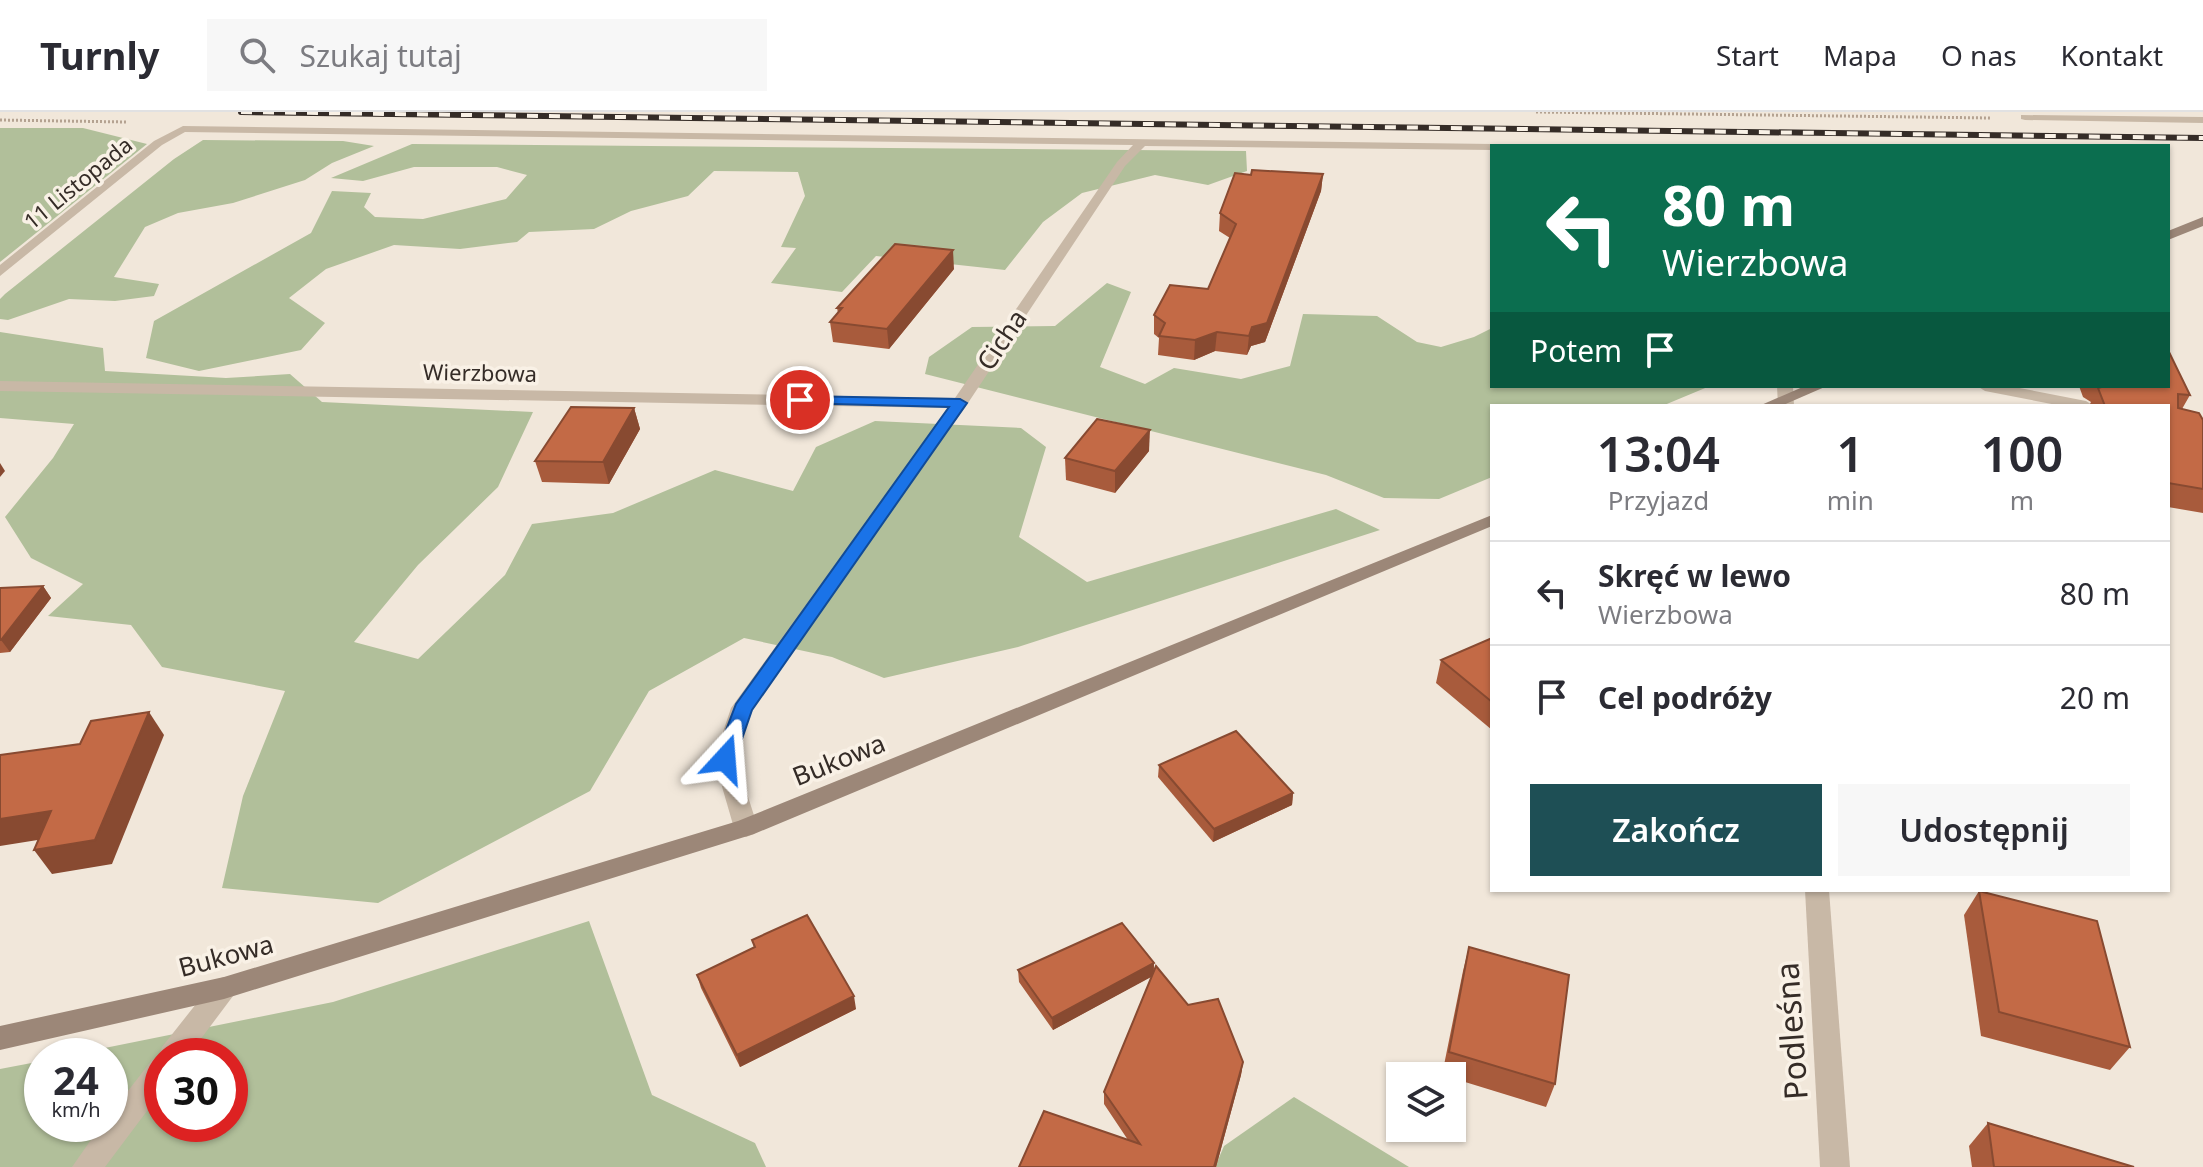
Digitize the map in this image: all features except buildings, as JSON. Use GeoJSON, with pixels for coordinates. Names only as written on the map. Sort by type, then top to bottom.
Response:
{"type":"FeatureCollection","features":[{"type":"Feature","properties":{"kind":"street"},"geometry":{"type":"LineString","coordinates":[[2025,117],[2203,120]]}},
{"type":"Feature","properties":{"kind":"street"},"geometry":{"type":"LineString","coordinates":[[183,129],[1490,147]]}},
{"type":"Feature","properties":{"kind":"street","name":"11 Listopada"},"geometry":{"type":"LineString","coordinates":[[0,272],[158,143],[183,129]]}},
{"type":"Feature","properties":{"kind":"street","name":"Cicha"},"geometry":{"type":"LineString","coordinates":[[746,828],[725,759],[742,708],[960,403],[1121,164],[1141,143]]}},
{"type":"Feature","properties":{"kind":"street"},"geometry":{"type":"LineString","coordinates":[[2170,235],[2203,221]]}},
{"type":"Feature","properties":{"kind":"street","name":"Wierzbowa"},"geometry":{"type":"LineString","coordinates":[[0,386],[960,403]]}},
{"type":"Feature","properties":{"kind":"street"},"geometry":{"type":"LineString","coordinates":[[1785,397],[1813,388]]}},
{"type":"Feature","properties":{"kind":"street"},"geometry":{"type":"LineString","coordinates":[[1995,388],[2076,404]]}},
{"type":"Feature","properties":{"kind":"street","name":"Bukowa"},"geometry":{"type":"LineString","coordinates":[[0,1038],[224,988],[746,828],[1490,521]]}},
{"type":"Feature","properties":{"kind":"street","name":"Podleśna"},"geometry":{"type":"LineString","coordinates":[[1817,892],[1835,1167]]}},
{"type":"Feature","properties":{"kind":"street"},"geometry":{"type":"LineString","coordinates":[[186,1038],[224,988]]}},
{"type":"Feature","properties":{"kind":"street"},"geometry":{"type":"LineString","coordinates":[[87,1167],[144,1093]]}},
{"type":"Feature","properties":{"kind":"path"},"geometry":{"type":"LineString","coordinates":[[1536,112],[2025,117]]}},
{"type":"Feature","properties":{"kind":"path"},"geometry":{"type":"LineString","coordinates":[[0,120],[118,121],[183,129]]}},
{"type":"Feature","properties":{"kind":"green space"},"geometry":{"type":"Polygon","coordinates":[[[0,128],[83,128],[147,144],[0,262],[0,128]]]}},
{"type":"Feature","properties":{"kind":"green space"},"geometry":{"type":"Polygon","coordinates":[[[203,140],[343,141],[374,146],[332,163],[305,180],[233,203],[178,213],[145,227],[114,277],[159,284],[154,296],[115,301],[69,299],[8,320],[0,319],[0,299],[5,294],[174,159],[203,140]]]}},
{"type":"Feature","properties":{"kind":"green space"},"geometry":{"type":"Polygon","coordinates":[[[412,144],[1246,151],[1247,171],[1208,185],[1155,175],[1082,193],[1043,222],[1005,270],[876,256],[842,292],[771,283],[796,248],[781,247],[805,196],[798,172],[714,171],[688,196],[631,211],[594,229],[529,232],[517,242],[460,249],[394,245],[326,269],[289,298],[325,323],[301,350],[199,371],[146,358],[154,321],[311,233],[332,191],[371,193],[364,207],[375,217],[423,219],[506,199],[527,175],[497,167],[414,167],[363,181],[331,178],[412,144]]]}},
{"type":"Feature","properties":{"kind":"green space"},"geometry":{"type":"Polygon","coordinates":[[[1107,283],[1131,292],[1100,367],[1145,384],[1174,368],[1241,379],[1290,366],[1303,314],[1377,316],[1417,342],[1441,347],[1490,329],[1490,388],[1705,388],[1667,404],[1490,404],[1490,478],[1439,499],[1384,498],[1326,475],[925,374],[929,357],[972,327],[1055,326],[1107,283]]]}},
{"type":"Feature","properties":{"kind":"green space"},"geometry":{"type":"Polygon","coordinates":[[[0,332],[103,348],[105,371],[226,378],[290,374],[322,402],[533,412],[498,487],[418,565],[354,642],[418,659],[505,575],[532,524],[613,513],[715,470],[793,491],[816,447],[875,421],[1021,428],[1046,447],[1019,537],[1087,582],[1336,509],[1380,530],[1018,647],[884,678],[832,657],[744,638],[649,691],[590,791],[378,903],[222,888],[243,796],[285,691],[162,667],[131,625],[48,616],[83,584],[31,558],[5,517],[53,458],[74,424],[0,418],[0,332]]]}},
{"type":"Feature","properties":{"kind":"green space"},"geometry":{"type":"Polygon","coordinates":[[[589,921],[652,1095],[755,1143],[766,1167],[0,1167],[0,1069],[24,1064],[24,1142],[128,1142],[128,1043],[144,1040],[144,1142],[248,1142],[248,1038],[154,1038],[333,1002],[589,921]]]}},
{"type":"Feature","properties":{"kind":"green space"},"geometry":{"type":"Polygon","coordinates":[[[1294,1097],[1409,1167],[1215,1167],[1224,1146],[1294,1097]]]}},
{"type":"Feature","properties":{"kind":"railway"},"geometry":{"type":"LineString","coordinates":[[241,112],[2203,138]]}},
{"type":"Feature","properties":{"kind":"route"},"geometry":{"type":"LineString","coordinates":[[725,759],[742,708],[960,403],[800,400]]}}]}
